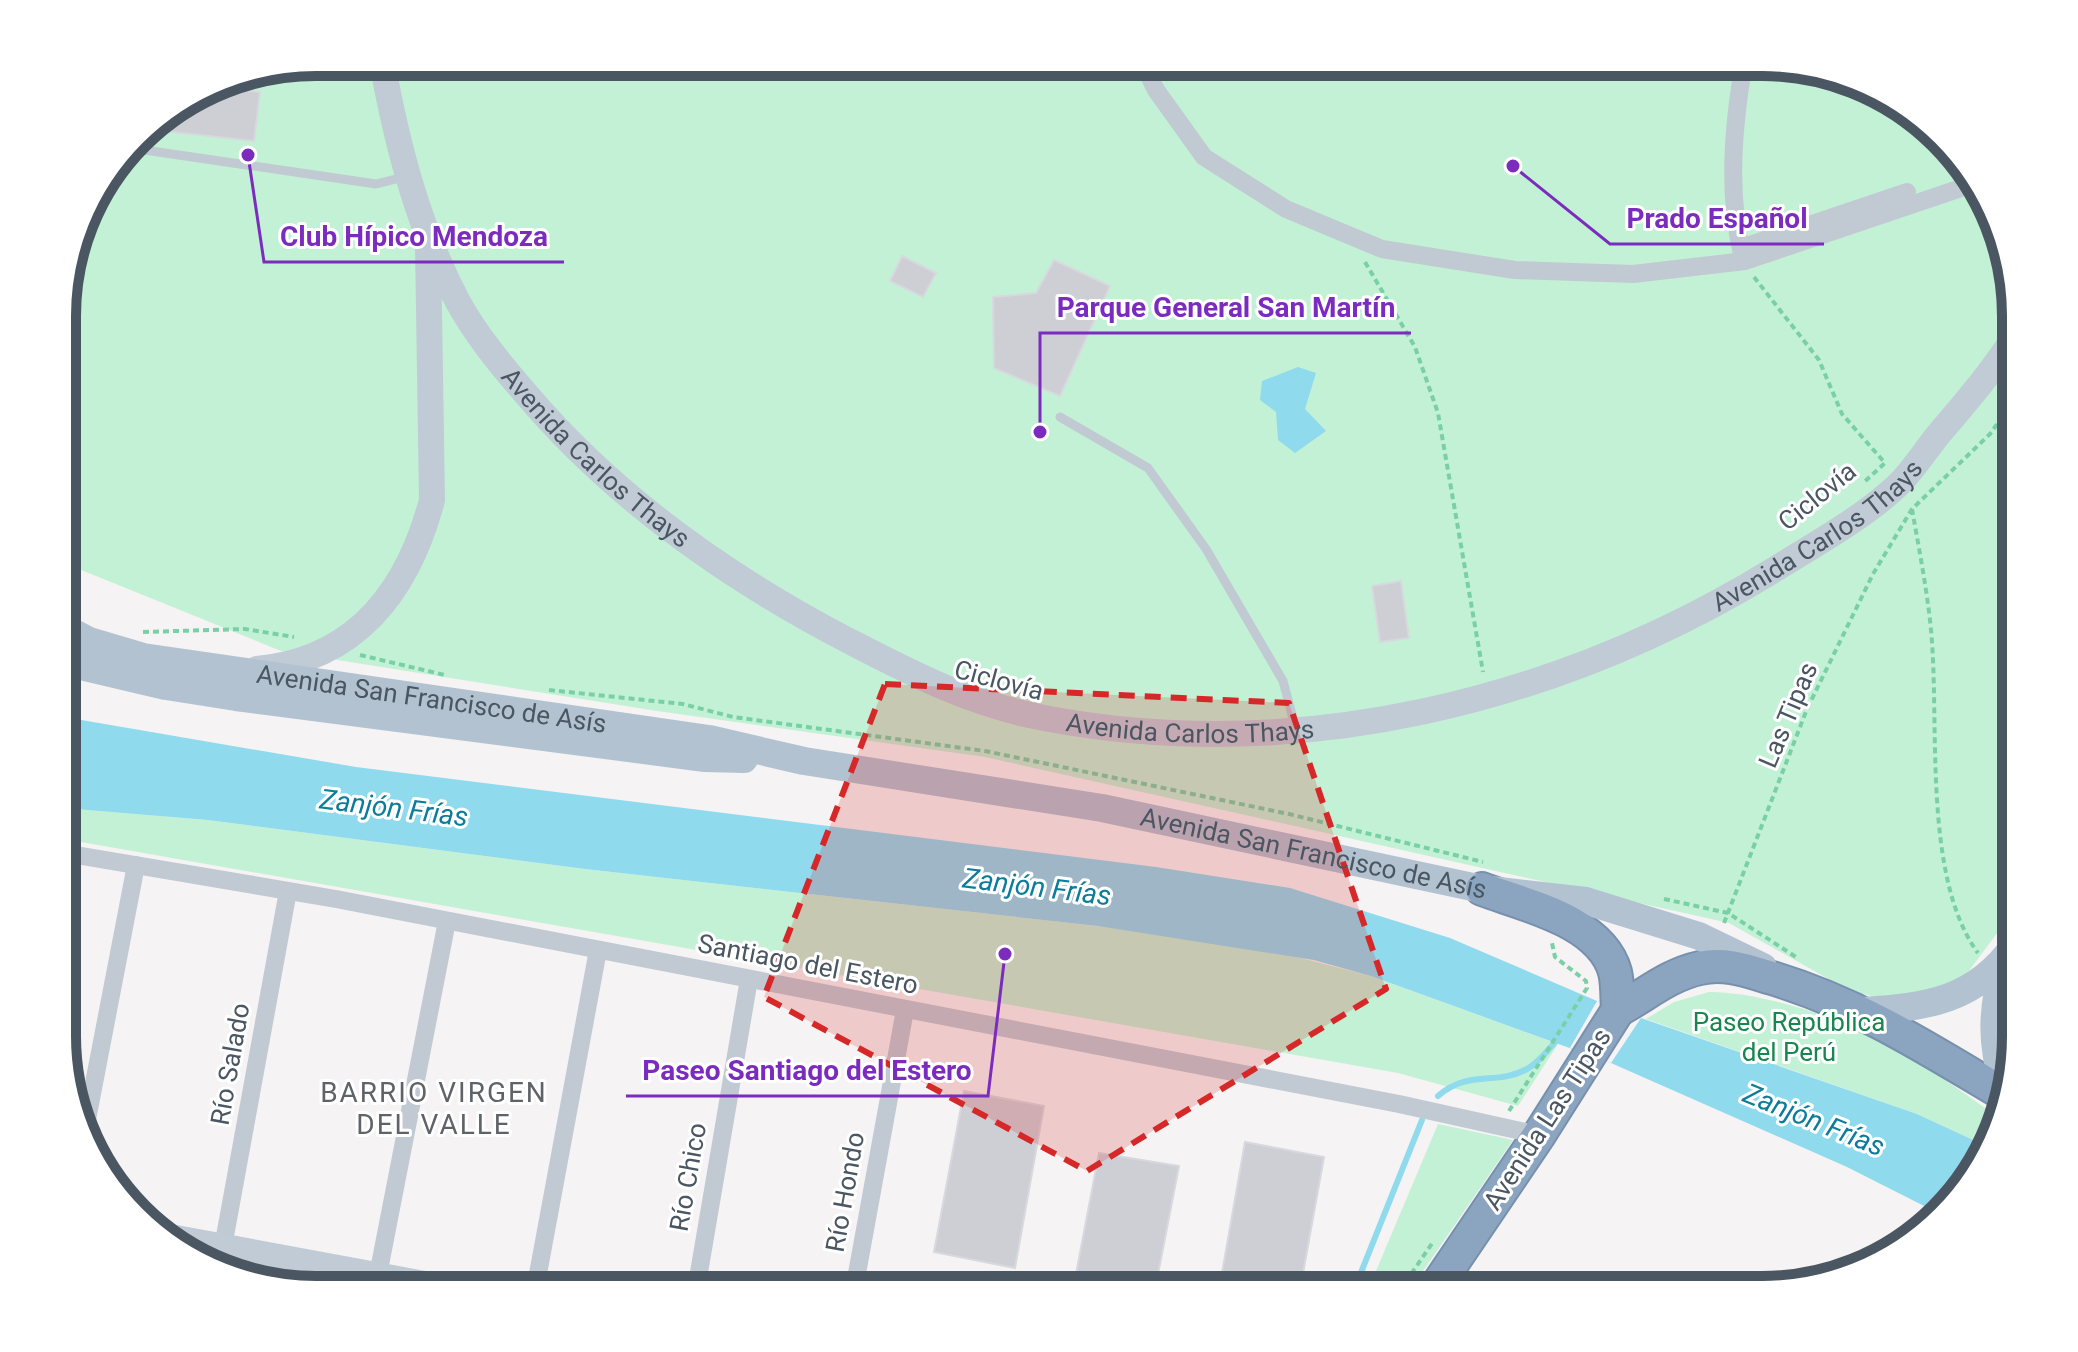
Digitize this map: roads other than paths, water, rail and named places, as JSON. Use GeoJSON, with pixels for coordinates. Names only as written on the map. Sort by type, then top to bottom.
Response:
{"type":"FeatureCollection","features":[{"type":"Feature","properties":{"kind":"highway"},"geometry":{"type":"LineString","coordinates":[[1482,889],[1558,918],[1588,935],[1606,953],[1615,973],[1618,1010],[1671,977],[1701,968],[1741,969],[1811,990],[1863,1011],[1995,1089]]}},
{"type":"Feature","properties":{"kind":"highway","name":"Avenida Las Tipas"},"geometry":{"type":"LineString","coordinates":[[1444,1275],[1539,1135],[1618,1010]]}},
{"type":"Feature","properties":{"kind":"highway","name":"Avenida Las Tipas"},"geometry":{"type":"LineString","coordinates":[[1459,1275],[1475,1228]]}},
{"type":"Feature","properties":{"kind":"main road","name":"Avenida San Francisco de Asís"},"geometry":{"type":"LineString","coordinates":[[76,634],[143,657],[709,739],[804,761],[1102,808],[1482,889],[1586,901],[1715,943],[1811,990]]}},
{"type":"Feature","properties":{"kind":"main road","name":"Avenida San Francisco de Asís"},"geometry":{"type":"LineString","coordinates":[[76,665],[166,686],[267,701],[705,758],[804,761]]}},
{"type":"Feature","properties":{"kind":"main road"},"geometry":{"type":"LineString","coordinates":[[1863,1011],[1939,1003],[1966,991],[2001,953]]}},
{"type":"Feature","properties":{"kind":"main road"},"geometry":{"type":"LineString","coordinates":[[1999,1069],[1993,1004],[2001,953]]}},
{"type":"Feature","properties":{"kind":"street"},"geometry":{"type":"LineString","coordinates":[[1149,76],[1204,157],[1286,209],[1382,249],[1515,270],[1633,274],[1743,254],[1960,180]]}},
{"type":"Feature","properties":{"kind":"street"},"geometry":{"type":"LineString","coordinates":[[1742,76],[1734,134],[1734,188],[1743,254]]}},
{"type":"Feature","properties":{"kind":"street","name":"Avenida Carlos Thays"},"geometry":{"type":"LineString","coordinates":[[385,77],[408,176],[428,235],[458,303],[495,358],[558,432],[646,513],[771,600],[944,691],[1043,718],[1191,735],[1297,733],[1467,704],[1599,660],[1727,599],[1817,543],[1898,485],[2001,354]]}},
{"type":"Feature","properties":{"kind":"street","name":"Avenida Carlos Thays"},"geometry":{"type":"LineString","coordinates":[[238,671],[287,666],[332,648],[355,632],[386,601],[408,570],[432,500],[428,235]]}},
{"type":"Feature","properties":{"kind":"street","name":"Santiago del Estero"},"geometry":{"type":"LineString","coordinates":[[76,855],[447,921],[1399,1104],[1539,1135]]}},
{"type":"Feature","properties":{"kind":"street"},"geometry":{"type":"LineString","coordinates":[[89,1112],[136,865]]}},
{"type":"Feature","properties":{"kind":"street","name":"Río Salado"},"geometry":{"type":"LineString","coordinates":[[223,1247],[288,891]]}},
{"type":"Feature","properties":{"kind":"street"},"geometry":{"type":"LineString","coordinates":[[378,1275],[447,921]]}},
{"type":"Feature","properties":{"kind":"street"},"geometry":{"type":"LineString","coordinates":[[538,1276],[598,950]]}},
{"type":"Feature","properties":{"kind":"street","name":"Río Chico"},"geometry":{"type":"LineString","coordinates":[[698,1276],[749,979]]}},
{"type":"Feature","properties":{"kind":"street","name":"Río Hondo"},"geometry":{"type":"LineString","coordinates":[[857,1276],[905,1010]]}},
{"type":"Feature","properties":{"kind":"street"},"geometry":{"type":"LineString","coordinates":[[192,1241],[383,1276]]}},
{"type":"Feature","properties":{"kind":"lane"},"geometry":{"type":"LineString","coordinates":[[143,150],[376,184],[408,176]]}},
{"type":"Feature","properties":{"kind":"lane"},"geometry":{"type":"LineString","coordinates":[[1060,417],[1148,468],[1206,549],[1283,681],[1297,733]]}},
{"type":"Feature","properties":{"kind":"water"},"geometry":{"type":"Polygon","coordinates":[[[1298,367],[1316,373],[1305,409],[1326,431],[1295,453],[1278,440],[1276,412],[1260,400],[1262,381],[1298,367]]]}},
{"type":"Feature","properties":{"kind":"water","name":"Zanjón Frías"},"geometry":{"type":"Polygon","coordinates":[[[76,719],[356,767],[1156,867],[1290,888],[1450,938],[1618,1010],[1917,1114],[1977,1142],[1962,1169],[1929,1208],[1847,1167],[1611,1063],[1371,976],[1314,960],[1098,926],[585,869],[208,820],[76,809],[76,719]]]}},
{"type":"Feature","properties":{"kind":"waterway"},"geometry":{"type":"LineString","coordinates":[[1438,1096],[1461,1083],[1504,1077],[1527,1069],[1559,1038]]}},
{"type":"Feature","properties":{"kind":"waterway"},"geometry":{"type":"LineString","coordinates":[[1360,1275],[1422,1120]]}},
{"type":"Feature","properties":{"kind":"place","name":"Club Hípico Mendoza"},"geometry":{"type":"Point","coordinates":[248,155]}},
{"type":"Feature","properties":{"kind":"place","name":"Prado Español"},"geometry":{"type":"Point","coordinates":[1513,166]}},
{"type":"Feature","properties":{"kind":"place","name":"Parque General San Martín"},"geometry":{"type":"Point","coordinates":[1040,432]}},
{"type":"Feature","properties":{"kind":"place","name":"Paseo Santiago del Estero"},"geometry":{"type":"Point","coordinates":[1005,954]}},
{"type":"Feature","properties":{"kind":"district","name":"BARRIO VIRGEN DEL VALLE"},"geometry":{"type":"Point","coordinates":[434,1108]}},
{"type":"Feature","properties":{"kind":"park label","name":"Paseo República del Perú"},"geometry":{"type":"Point","coordinates":[1789,1037]}}]}
